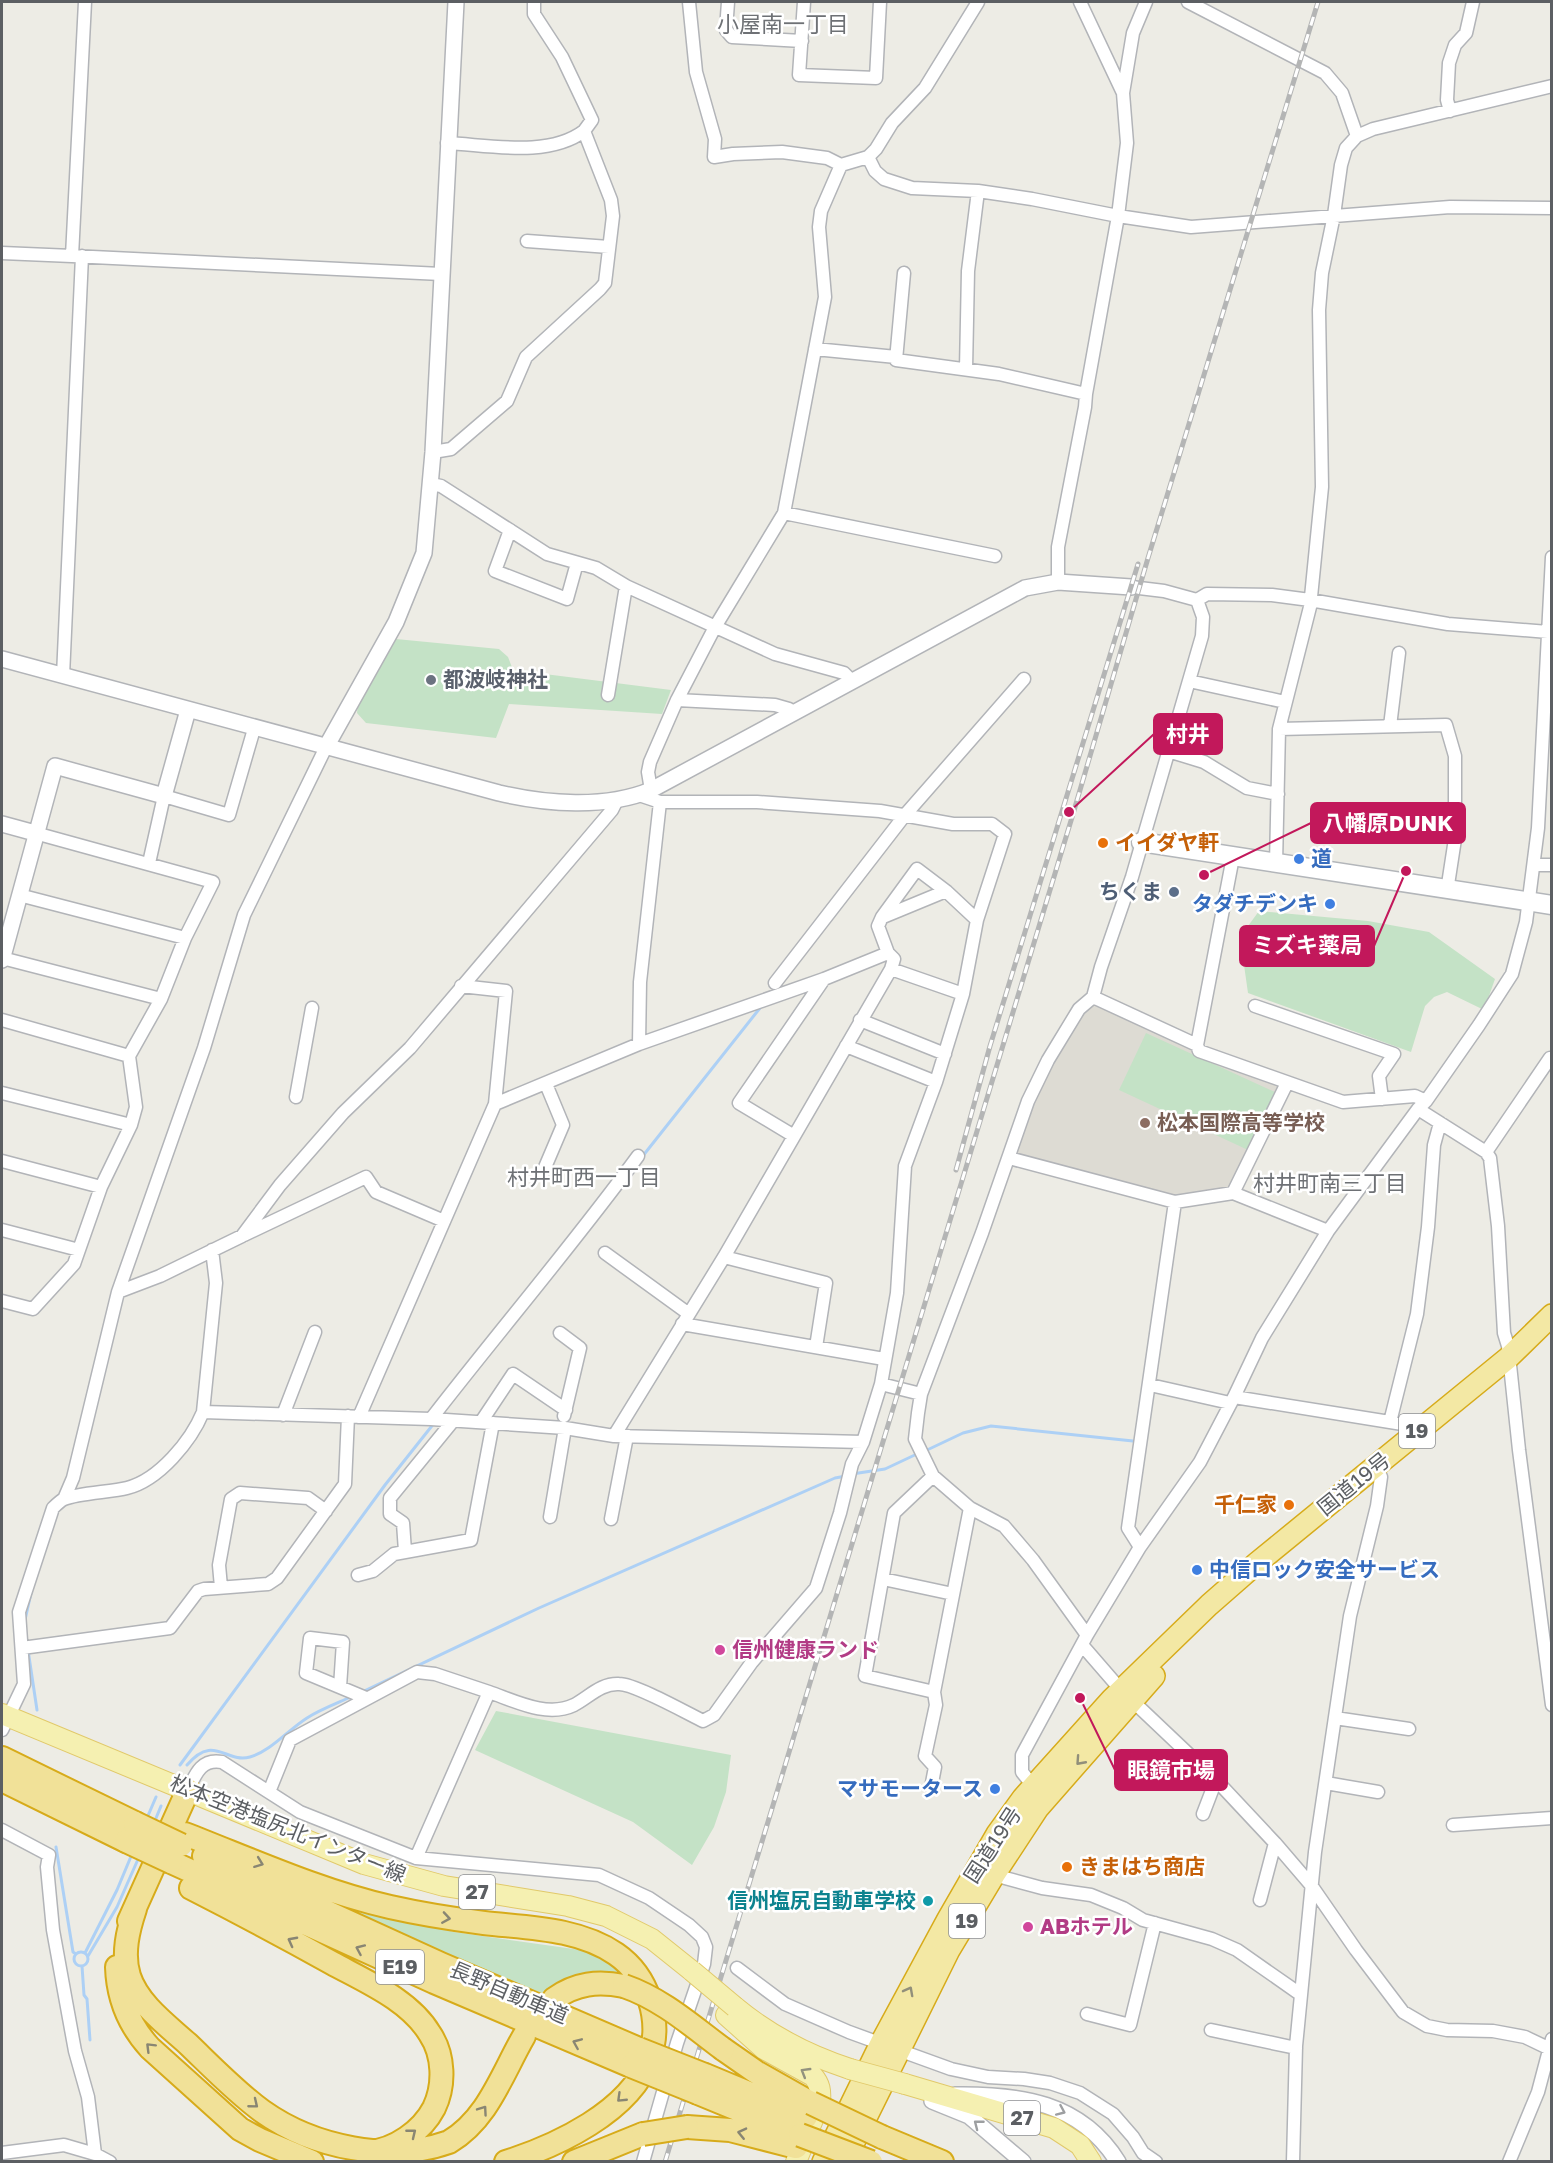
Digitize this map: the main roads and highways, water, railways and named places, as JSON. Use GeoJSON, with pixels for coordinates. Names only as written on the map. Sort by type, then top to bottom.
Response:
{"type":"FeatureCollection","features":[{"type":"Feature","properties":{"kind":"highway","name":"国道19号"},"geometry":{"type":"LineString","coordinates":[[844,2162],[870,2108],[890,2046],[948,1919],[998,1834],[1040,1793],[1127,1696],[1192,1632],[1209,1605],[1421,1427],[1508,1358],[1551,1315]]}},
{"type":"Feature","properties":{"kind":"highway","name":"長野自動車道"},"geometry":{"type":"LineString","coordinates":[[4,1767],[130,1833],[434,1982],[701,2084],[802,2133],[878,2147],[927,2162]]}},
{"type":"Feature","properties":{"kind":"highway"},"geometry":{"type":"LineString","coordinates":[[2,1787],[130,1833],[176,1854],[412,2013],[430,2033],[440,2056],[441,2079],[436,2103],[424,2123],[404,2139],[382,2149],[364,2152],[338,2149]]}},
{"type":"Feature","properties":{"kind":"highway"},"geometry":{"type":"LineString","coordinates":[[188,1790],[122,1937],[117,1965],[121,1995],[133,2027],[150,2048],[231,2122],[260,2140],[311,2161]]}},
{"type":"Feature","properties":{"kind":"highway","name":"国道19号"},"geometry":{"type":"LineString","coordinates":[[824,2162],[890,2046],[994,1875],[1038,1808],[1040,1793]]}},
{"type":"Feature","properties":{"kind":"highway"},"geometry":{"type":"LineString","coordinates":[[176,1854],[294,1876],[364,1900],[438,1916],[541,1929],[575,1936],[602,1947],[627,1963],[647,1993],[654,2016],[654,2039],[645,2070],[621,2100],[593,2121],[540,2150],[506,2162]]}},
{"type":"Feature","properties":{"kind":"highway"},"geometry":{"type":"LineString","coordinates":[[135,1909],[128,1935],[127,1968],[133,1986],[146,2004],[210,2066],[263,2111],[306,2137],[338,2149],[370,2157],[400,2159],[426,2153],[449,2142],[469,2127],[486,2107],[524,2036]]}},
{"type":"Feature","properties":{"kind":"highway"},"geometry":{"type":"LineString","coordinates":[[554,1999],[582,1985],[603,1983],[624,1986],[645,1994],[756,2072],[802,2133],[837,2162]]}},
{"type":"Feature","properties":{"kind":"highway"},"geometry":{"type":"LineString","coordinates":[[574,2162],[644,2134],[687,2127],[802,2133],[942,2162]]}},
{"type":"Feature","properties":{"kind":"main road"},"geometry":{"type":"LineString","coordinates":[[1141,842],[1447,891],[1551,905]]}},
{"type":"Feature","properties":{"kind":"main road","name":"松本空港塩尻北インター線"},"geometry":{"type":"LineString","coordinates":[[4,1720],[188,1790],[364,1864],[444,1886],[588,1910],[637,1930],[668,1950],[730,2011],[782,2041],[850,2072],[904,2088],[942,2095],[1054,2128],[1080,2145],[1091,2162]]}},
{"type":"Feature","properties":{"kind":"main road","name":"27"},"geometry":{"type":"LineString","coordinates":[[730,2011],[764,2049],[813,2076],[817,2081],[820,2087],[820,2102],[802,2133]]}},
{"type":"Feature","properties":{"kind":"main road"},"geometry":{"type":"LineString","coordinates":[[851,2162],[870,2108]]}},
{"type":"Feature","properties":{"kind":"waterway"},"geometry":{"type":"LineString","coordinates":[[642,1157],[760,1008]]}},
{"type":"Feature","properties":{"kind":"waterway"},"geometry":{"type":"LineString","coordinates":[[180,1765],[385,1485],[435,1422]]}},
{"type":"Feature","properties":{"kind":"waterway"},"geometry":{"type":"LineString","coordinates":[[925,1451],[963,1433],[991,1426],[1133,1441]]}},
{"type":"Feature","properties":{"kind":"waterway"},"geometry":{"type":"LineString","coordinates":[[852,1474],[885,1469],[919,1453]]}},
{"type":"Feature","properties":{"kind":"waterway"},"geometry":{"type":"LineString","coordinates":[[362,1692],[539,1608],[835,1478],[846,1476]]}},
{"type":"Feature","properties":{"kind":"waterway"},"geometry":{"type":"LineString","coordinates":[[25,1620],[31,1593]]}},
{"type":"Feature","properties":{"kind":"waterway"},"geometry":{"type":"LineString","coordinates":[[28,1650],[37,1710]]}},
{"type":"Feature","properties":{"kind":"waterway"},"geometry":{"type":"LineString","coordinates":[[187,1765],[205,1751],[212,1750],[242,1758],[258,1754],[307,1718],[353,1696]]}},
{"type":"Feature","properties":{"kind":"waterway"},"geometry":{"type":"LineString","coordinates":[[147,1818],[156,1797]]}},
{"type":"Feature","properties":{"kind":"waterway"},"geometry":{"type":"LineString","coordinates":[[154,1823],[161,1806]]}},
{"type":"Feature","properties":{"kind":"waterway"},"geometry":{"type":"LineString","coordinates":[[56,1847],[73,1952],[76,1954]]}},
{"type":"Feature","properties":{"kind":"waterway"},"geometry":{"type":"LineString","coordinates":[[85,1953],[117,1890],[132,1854]]}},
{"type":"Feature","properties":{"kind":"waterway"},"geometry":{"type":"LineString","coordinates":[[88,1956],[117,1907],[139,1857]]}},
{"type":"Feature","properties":{"kind":"waterway"},"geometry":{"type":"LineString","coordinates":[[78,1952],[84,1952],[88,1959],[84,1966],[78,1966],[74,1962],[74,1956],[78,1952]]}},
{"type":"Feature","properties":{"kind":"waterway"},"geometry":{"type":"LineString","coordinates":[[82,1966],[90,2040]]}},
{"type":"Feature","properties":{"kind":"railway"},"geometry":{"type":"LineString","coordinates":[[665,2162],[1073,814],[1148,558],[1318,2]]}},
{"type":"Feature","properties":{"kind":"railway"},"geometry":{"type":"LineString","coordinates":[[956,1170],[990,1046],[1138,564]]}},
{"type":"Feature","properties":{"kind":"place","name":"都波岐神社"},"geometry":{"type":"Point","coordinates":[431,680]}},
{"type":"Feature","properties":{"kind":"place","name":"村井"},"geometry":{"type":"Point","coordinates":[1069,812]}},
{"type":"Feature","properties":{"kind":"place","name":"イイダヤ軒"},"geometry":{"type":"Point","coordinates":[1103,843]}},
{"type":"Feature","properties":{"kind":"place","name":"道"},"geometry":{"type":"Point","coordinates":[1299,859]}},
{"type":"Feature","properties":{"kind":"place","name":"ミズキ薬局"},"geometry":{"type":"Point","coordinates":[1406,871]}},
{"type":"Feature","properties":{"kind":"place","name":"八幡原DUNK"},"geometry":{"type":"Point","coordinates":[1204,875]}},
{"type":"Feature","properties":{"kind":"place","name":"ちくま"},"geometry":{"type":"Point","coordinates":[1174,892]}},
{"type":"Feature","properties":{"kind":"place","name":"タダチデンキ"},"geometry":{"type":"Point","coordinates":[1330,904]}},
{"type":"Feature","properties":{"kind":"place","name":"松本国際高等学校"},"geometry":{"type":"Point","coordinates":[1145,1123]}},
{"type":"Feature","properties":{"kind":"place","name":"千仁家"},"geometry":{"type":"Point","coordinates":[1289,1505]}},
{"type":"Feature","properties":{"kind":"place","name":"中信ロック安全サービス"},"geometry":{"type":"Point","coordinates":[1197,1570]}},
{"type":"Feature","properties":{"kind":"place","name":"信州健康ランド"},"geometry":{"type":"Point","coordinates":[720,1650]}},
{"type":"Feature","properties":{"kind":"place","name":"眼鏡市場"},"geometry":{"type":"Point","coordinates":[1080,1698]}},
{"type":"Feature","properties":{"kind":"place","name":"マサモータース"},"geometry":{"type":"Point","coordinates":[995,1789]}},
{"type":"Feature","properties":{"kind":"place","name":"きまはち商店"},"geometry":{"type":"Point","coordinates":[1067,1867]}},
{"type":"Feature","properties":{"kind":"place","name":"信州塩尻自動車学校"},"geometry":{"type":"Point","coordinates":[928,1901]}},
{"type":"Feature","properties":{"kind":"place","name":"ABホテル"},"geometry":{"type":"Point","coordinates":[1028,1927]}},
{"type":"Feature","properties":{"kind":"district","name":"小屋南一丁目"},"geometry":{"type":"Point","coordinates":[783,24]}},
{"type":"Feature","properties":{"kind":"district","name":"村井町西一丁目"},"geometry":{"type":"Point","coordinates":[584,1177]}},
{"type":"Feature","properties":{"kind":"district","name":"村井町南三丁目"},"geometry":{"type":"Point","coordinates":[1330,1183]}}]}
